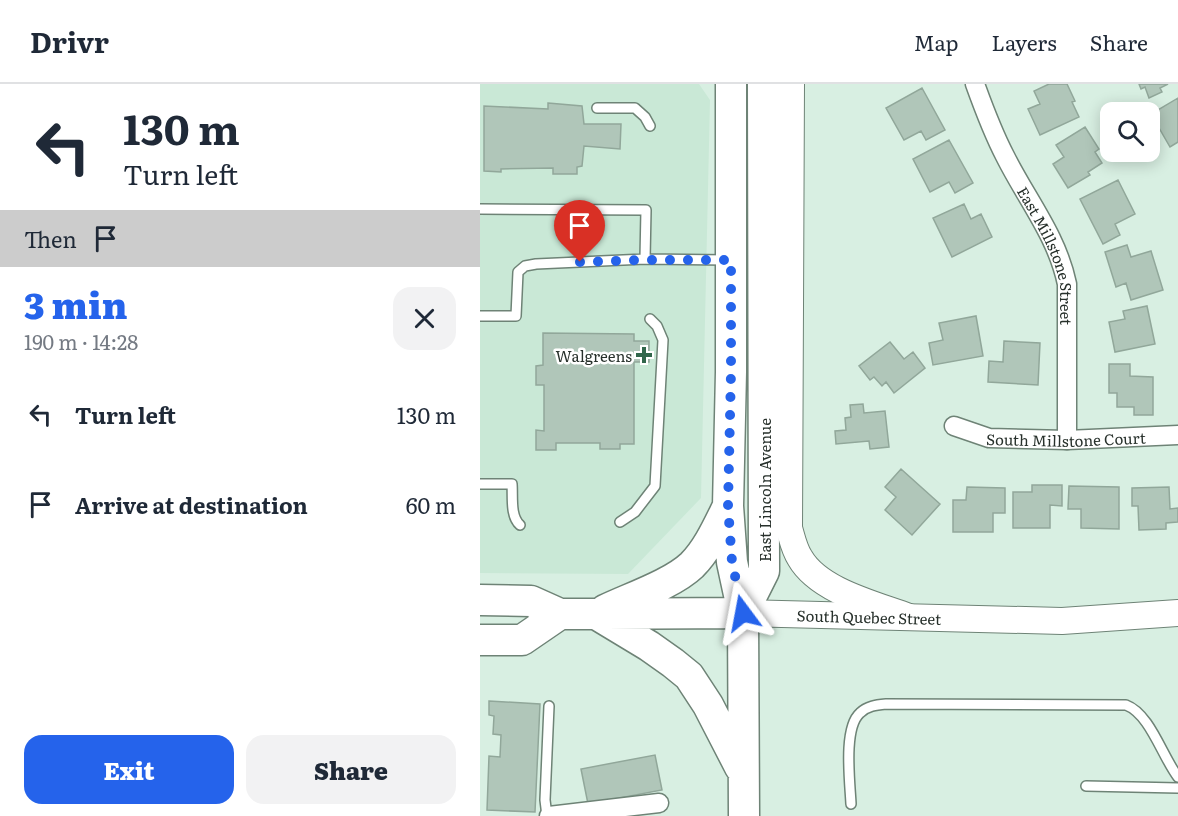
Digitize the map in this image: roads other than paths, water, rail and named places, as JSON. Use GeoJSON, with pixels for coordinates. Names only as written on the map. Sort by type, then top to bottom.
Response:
{"type":"FeatureCollection","features":[{"type":"Feature","properties":{"kind":"main road"},"geometry":{"type":"LineString","coordinates":[[731,84],[731,372],[728,506],[732,562],[743,613],[744,816]]}},
{"type":"Feature","properties":{"kind":"main road"},"geometry":{"type":"LineString","coordinates":[[749,84],[749,144],[763,184]]}},
{"type":"Feature","properties":{"kind":"main road","name":"East Lincoln Avenue"},"geometry":{"type":"LineString","coordinates":[[743,613],[764,571],[763,84]]}},
{"type":"Feature","properties":{"kind":"main road"},"geometry":{"type":"LineString","coordinates":[[791,84],[789,528],[794,548],[801,561],[822,582],[841,592],[909,617]]}},
{"type":"Feature","properties":{"kind":"main road"},"geometry":{"type":"LineString","coordinates":[[596,614],[662,584],[691,566],[704,551],[728,506]]}},
{"type":"Feature","properties":{"kind":"main road","name":"South Quebec Street"},"geometry":{"type":"LineString","coordinates":[[480,600],[531,601],[560,614],[743,613],[1062,621],[1178,613]]}},
{"type":"Feature","properties":{"kind":"main road"},"geometry":{"type":"LineString","coordinates":[[480,640],[522,640],[560,614]]}},
{"type":"Feature","properties":{"kind":"main road"},"geometry":{"type":"LineString","coordinates":[[596,614],[649,646],[689,676],[708,705],[744,775]]}},
{"type":"Feature","properties":{"kind":"street","name":"East Millstone Street"},"geometry":{"type":"LineString","coordinates":[[975,84],[1006,157],[1054,243],[1063,265],[1067,284],[1067,440]]}},
{"type":"Feature","properties":{"kind":"street","name":"South Millstone Court"},"geometry":{"type":"LineString","coordinates":[[954,426],[989,438],[1067,440],[1178,435]]}},
{"type":"Feature","properties":{"kind":"street"},"geometry":{"type":"LineString","coordinates":[[548,816],[658,803]]}},
{"type":"Feature","properties":{"kind":"lane"},"geometry":{"type":"LineString","coordinates":[[597,108],[635,108],[645,117],[650,126]]}},
{"type":"Feature","properties":{"kind":"lane"},"geometry":{"type":"LineString","coordinates":[[480,209],[646,210],[645,260]]}},
{"type":"Feature","properties":{"kind":"lane"},"geometry":{"type":"LineString","coordinates":[[480,316],[516,316],[518,272],[525,266],[645,260],[731,260]]}},
{"type":"Feature","properties":{"kind":"lane"},"geometry":{"type":"LineString","coordinates":[[620,522],[635,512],[655,486],[663,340],[657,326],[650,319]]}},
{"type":"Feature","properties":{"kind":"lane"},"geometry":{"type":"LineString","coordinates":[[480,484],[513,484],[513,509],[516,521],[520,525]]}},
{"type":"Feature","properties":{"kind":"lane"},"geometry":{"type":"LineString","coordinates":[[851,804],[849,743],[851,727],[860,713],[867,708],[886,704],[1126,705],[1142,716],[1178,777]]}},
{"type":"Feature","properties":{"kind":"lane"},"geometry":{"type":"LineString","coordinates":[[548,816],[545,800],[549,706]]}},
{"type":"Feature","properties":{"kind":"lane"},"geometry":{"type":"LineString","coordinates":[[1086,786],[1178,788]]}},
{"type":"Feature","properties":{"kind":"place","name":"Walgreens"},"geometry":{"type":"Point","coordinates":[644,355]}}]}
